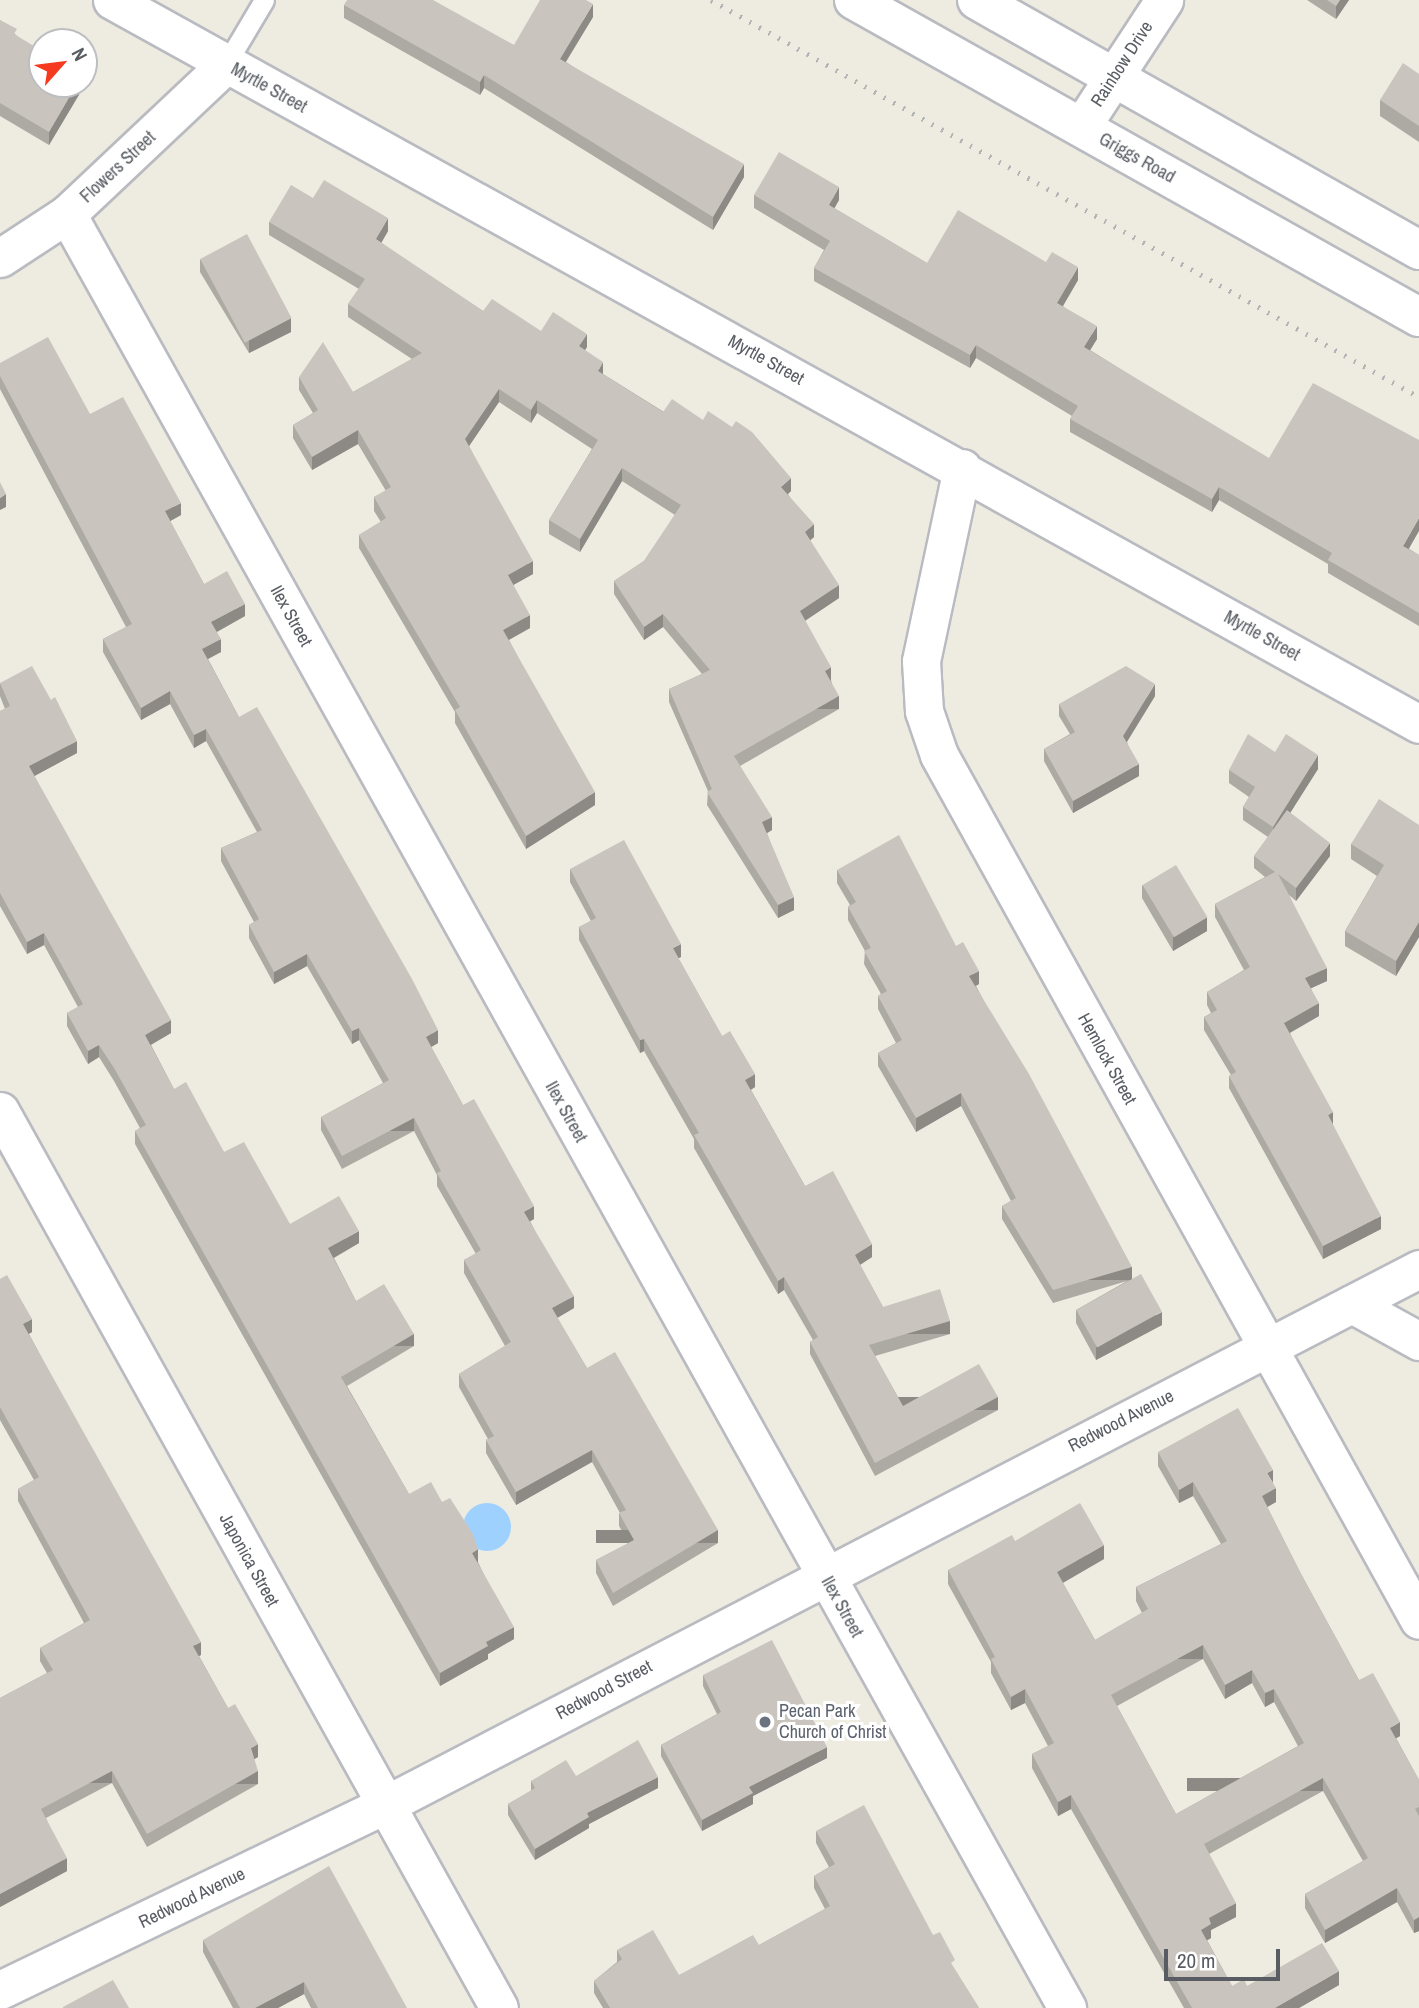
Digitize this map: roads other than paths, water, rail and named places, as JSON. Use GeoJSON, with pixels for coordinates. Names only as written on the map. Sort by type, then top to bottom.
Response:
{"type":"FeatureCollection","features":[{"type":"Feature","properties":{"kind":"main road","name":"Griggs Road"},"geometry":{"type":"LineString","coordinates":[[854,0],[1419,317]]}},
{"type":"Feature","properties":{"kind":"main road"},"geometry":{"type":"LineString","coordinates":[[977,0],[1419,250]]}},
{"type":"Feature","properties":{"kind":"street","name":"Myrtle Street"},"geometry":{"type":"LineString","coordinates":[[112,0],[962,468],[1419,724]]}},
{"type":"Feature","properties":{"kind":"street","name":"Rainbow Drive"},"geometry":{"type":"LineString","coordinates":[[1081,127],[1164,0]]}},
{"type":"Feature","properties":{"kind":"street","name":"Flowers Street"},"geometry":{"type":"LineString","coordinates":[[0,258],[67,214],[226,64]]}},
{"type":"Feature","properties":{"kind":"street","name":"Ilex Street"},"geometry":{"type":"LineString","coordinates":[[67,214],[1067,2008]]}},
{"type":"Feature","properties":{"kind":"street","name":"Hemlock Street"},"geometry":{"type":"LineString","coordinates":[[962,468],[921,661],[923,711],[961,796],[1419,1620]]}},
{"type":"Feature","properties":{"kind":"street","name":"Japonica Street"},"geometry":{"type":"LineString","coordinates":[[0,1111],[499,2008]]}},
{"type":"Feature","properties":{"kind":"street","name":"Redwood Avenue"},"geometry":{"type":"LineString","coordinates":[[824,1575],[1266,1345],[1419,1269]]}},
{"type":"Feature","properties":{"kind":"street"},"geometry":{"type":"LineString","coordinates":[[1352,1304],[1419,1341]]}},
{"type":"Feature","properties":{"kind":"street","name":"Redwood Street"},"geometry":{"type":"LineString","coordinates":[[384,1805],[824,1575]]}},
{"type":"Feature","properties":{"kind":"street","name":"Redwood Avenue"},"geometry":{"type":"LineString","coordinates":[[0,1990],[384,1805]]}},
{"type":"Feature","properties":{"kind":"lane"},"geometry":{"type":"LineString","coordinates":[[226,64],[264,0]]}},
{"type":"Feature","properties":{"kind":"water"},"geometry":{"type":"Polygon","coordinates":[[[487,1503],[504,1510],[511,1527],[504,1544],[487,1551],[470,1544],[463,1527],[470,1510],[487,1503]]]}},
{"type":"Feature","properties":{"kind":"railway"},"geometry":{"type":"LineString","coordinates":[[711,0],[1419,397]]}},
{"type":"Feature","properties":{"kind":"place","name":"Pecan Park Church of Christ"},"geometry":{"type":"Point","coordinates":[765,1722]}}]}
